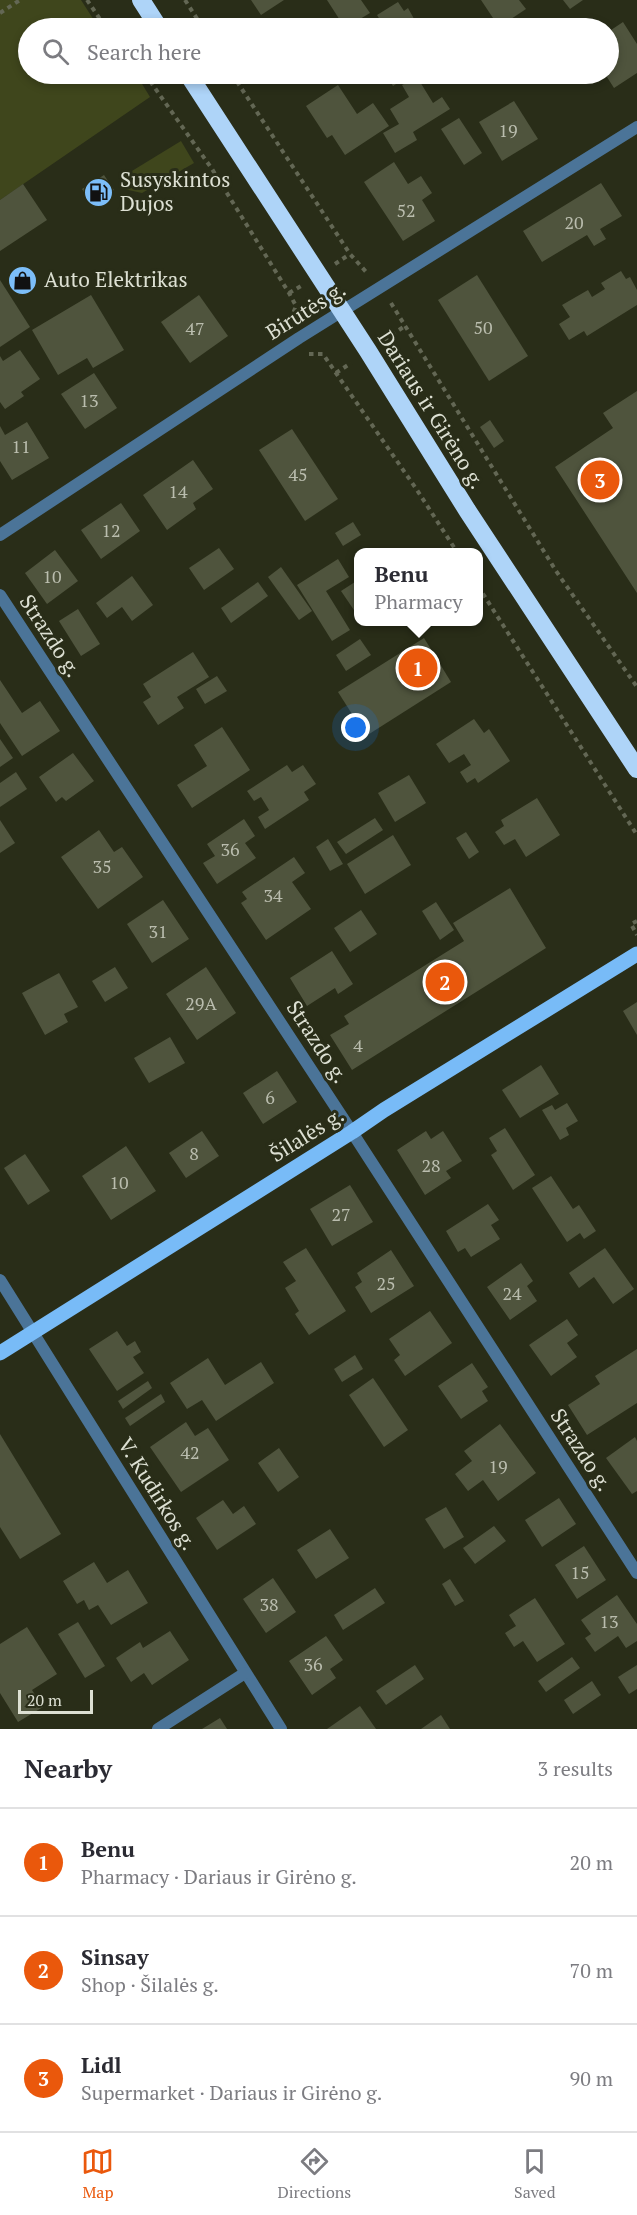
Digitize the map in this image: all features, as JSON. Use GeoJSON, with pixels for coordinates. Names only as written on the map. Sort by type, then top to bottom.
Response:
{"type":"FeatureCollection","features":[{"type":"Feature","properties":{"kind":"highway"},"geometry":{"type":"LineString","coordinates":[[141,0],[153,18]]}},
{"type":"Feature","properties":{"kind":"highway","name":"Dariaus ir Girėno g."},"geometry":{"type":"LineString","coordinates":[[195,84],[343,312],[467,510],[637,769]]}},
{"type":"Feature","properties":{"kind":"main road","name":"Šilalės g."},"geometry":{"type":"LineString","coordinates":[[0,1353],[384,1110],[637,954]]}},
{"type":"Feature","properties":{"kind":"street","name":"Birutės g."},"geometry":{"type":"LineString","coordinates":[[0,535],[299,338],[637,127]]}},
{"type":"Feature","properties":{"kind":"street","name":"Strazdo g."},"geometry":{"type":"LineString","coordinates":[[0,595],[352,1132],[637,1573]]}},
{"type":"Feature","properties":{"kind":"street","name":"V. Kudirkos g."},"geometry":{"type":"LineString","coordinates":[[0,1280],[281,1729]]}},
{"type":"Feature","properties":{"kind":"street"},"geometry":{"type":"LineString","coordinates":[[158,1729],[245,1673]]}},
{"type":"Feature","properties":{"kind":"path"},"geometry":{"type":"LineString","coordinates":[[0,13],[20,0]]}},
{"type":"Feature","properties":{"kind":"path"},"geometry":{"type":"LineString","coordinates":[[87,0],[99,18]]}},
{"type":"Feature","properties":{"kind":"path"},"geometry":{"type":"LineString","coordinates":[[185,0],[197,18]]}},
{"type":"Feature","properties":{"kind":"path"},"geometry":{"type":"LineString","coordinates":[[239,84],[350,254],[381,286],[556,571],[637,687]]}},
{"type":"Feature","properties":{"kind":"path"},"geometry":{"type":"LineString","coordinates":[[483,594],[637,835]]}},
{"type":"Feature","properties":{"kind":"path"},"geometry":{"type":"LineString","coordinates":[[637,921],[631,924],[637,934]]}},
{"type":"Feature","properties":{"kind":"green space"},"geometry":{"type":"Polygon","coordinates":[[[0,0],[81,0],[93,18],[18,18],[18,84],[142,84],[150,97],[0,200],[0,0]]]}},
{"type":"Feature","properties":{"kind":"green space"},"geometry":{"type":"Polygon","coordinates":[[[181,141],[194,163],[142,193],[124,189],[122,183],[127,174],[181,141]]]}},
{"type":"Feature","properties":{"kind":"building"},"geometry":{"type":"Polygon","coordinates":[[[251,0],[284,0],[261,15],[251,0]]]}},
{"type":"Feature","properties":{"kind":"building"},"geometry":{"type":"Polygon","coordinates":[[[327,0],[361,0],[370,13],[362,18],[339,18],[327,0]]]}},
{"type":"Feature","properties":{"kind":"building"},"geometry":{"type":"Polygon","coordinates":[[[481,0],[519,0],[526,9],[512,18],[493,18],[481,0]]]}},
{"type":"Feature","properties":{"kind":"building"},"geometry":{"type":"Polygon","coordinates":[[[563,0],[583,0],[570,9],[563,0]]]}},
{"type":"Feature","properties":{"kind":"building"},"geometry":{"type":"Polygon","coordinates":[[[398,2],[404,11],[408,8],[414,18],[379,18],[377,15],[398,2]]]}},
{"type":"Feature","properties":{"kind":"building"},"geometry":{"type":"Polygon","coordinates":[[[623,22],[637,44],[637,73],[614,88],[611,84],[619,84],[619,25],[623,22]]]}},
{"type":"Feature","properties":{"kind":"building"},"geometry":{"type":"Polygon","coordinates":[[[421,84],[433,103],[442,97],[450,109],[413,132],[417,140],[395,153],[383,133],[399,124],[390,109],[409,97],[402,85],[421,84]]]}},
{"type":"Feature","properties":{"kind":"building"},"geometry":{"type":"Polygon","coordinates":[[[338,85],[357,114],[373,103],[389,126],[345,155],[332,135],[327,138],[306,106],[338,85]]]}},
{"type":"Feature","properties":{"kind":"building"},"geometry":{"type":"Polygon","coordinates":[[[514,101],[538,139],[502,161],[479,122],[514,101]]]}},
{"type":"Feature","properties":{"kind":"building"},"geometry":{"type":"Polygon","coordinates":[[[459,118],[482,153],[464,165],[441,129],[459,118]]]}},
{"type":"Feature","properties":{"kind":"building"},"geometry":{"type":"Polygon","coordinates":[[[394,162],[408,184],[421,176],[432,193],[422,200],[435,221],[403,241],[364,182],[394,162]]]}},
{"type":"Feature","properties":{"kind":"building"},"geometry":{"type":"Polygon","coordinates":[[[104,175],[114,190],[92,205],[82,189],[104,175]]]}},
{"type":"Feature","properties":{"kind":"building"},"geometry":{"type":"Polygon","coordinates":[[[601,183],[622,216],[600,229],[606,239],[594,246],[587,235],[542,262],[523,231],[601,183]]]}},
{"type":"Feature","properties":{"kind":"building"},"geometry":{"type":"Polygon","coordinates":[[[23,184],[47,220],[0,251],[0,200],[23,184]]]}},
{"type":"Feature","properties":{"kind":"building"},"geometry":{"type":"Polygon","coordinates":[[[621,271],[626,279],[630,277],[637,290],[637,305],[587,336],[584,331],[569,340],[559,324],[570,317],[562,305],[588,290],[592,297],[605,289],[601,283],[621,271]]]}},
{"type":"Feature","properties":{"kind":"building"},"geometry":{"type":"Polygon","coordinates":[[[477,275],[528,356],[489,381],[438,300],[477,275]]]}},
{"type":"Feature","properties":{"kind":"building"},"geometry":{"type":"Polygon","coordinates":[[[0,280],[30,327],[0,347],[0,280]]]}},
{"type":"Feature","properties":{"kind":"building"},"geometry":{"type":"Polygon","coordinates":[[[91,295],[124,350],[93,368],[87,358],[58,375],[32,330],[91,295]]]}},
{"type":"Feature","properties":{"kind":"building"},"geometry":{"type":"Polygon","coordinates":[[[199,295],[228,336],[190,363],[161,322],[199,295]]]}},
{"type":"Feature","properties":{"kind":"building"},"geometry":{"type":"Polygon","coordinates":[[[20,350],[40,379],[21,392],[24,396],[5,409],[0,402],[0,356],[3,361],[20,350]]]}},
{"type":"Feature","properties":{"kind":"building"},"geometry":{"type":"Polygon","coordinates":[[[94,373],[117,408],[85,429],[61,394],[94,373]]]}},
{"type":"Feature","properties":{"kind":"building"},"geometry":{"type":"Polygon","coordinates":[[[637,391],[637,593],[555,467],[613,428],[603,413],[637,391]]]}},
{"type":"Feature","properties":{"kind":"building"},"geometry":{"type":"Polygon","coordinates":[[[490,420],[504,441],[494,448],[480,427],[490,420]]]}},
{"type":"Feature","properties":{"kind":"building"},"geometry":{"type":"Polygon","coordinates":[[[27,422],[49,458],[12,480],[0,461],[0,426],[5,435],[27,422]]]}},
{"type":"Feature","properties":{"kind":"building"},"geometry":{"type":"Polygon","coordinates":[[[292,429],[338,499],[305,521],[259,450],[292,429]]]}},
{"type":"Feature","properties":{"kind":"building"},"geometry":{"type":"Polygon","coordinates":[[[193,460],[213,489],[193,503],[196,509],[167,530],[143,495],[193,460]]]}},
{"type":"Feature","properties":{"kind":"building"},"geometry":{"type":"Polygon","coordinates":[[[121,503],[140,531],[101,559],[81,530],[121,503]]]}},
{"type":"Feature","properties":{"kind":"building"},"geometry":{"type":"Polygon","coordinates":[[[353,522],[361,535],[343,546],[335,533],[353,522]]]}},
{"type":"Feature","properties":{"kind":"building"},"geometry":{"type":"Polygon","coordinates":[[[219,548],[234,569],[204,590],[189,568],[219,548]]]}},
{"type":"Feature","properties":{"kind":"building"},"geometry":{"type":"Polygon","coordinates":[[[55,550],[78,581],[47,604],[25,573],[55,550]]]}},
{"type":"Feature","properties":{"kind":"building"},"geometry":{"type":"Polygon","coordinates":[[[338,559],[349,577],[326,591],[350,630],[332,641],[297,585],[338,559]]]}},
{"type":"Feature","properties":{"kind":"building"},"geometry":{"type":"Polygon","coordinates":[[[281,567],[312,611],[299,620],[268,577],[281,567]]]}},
{"type":"Feature","properties":{"kind":"building"},"geometry":{"type":"Polygon","coordinates":[[[132,576],[153,605],[132,621],[122,607],[107,618],[96,603],[132,576]]]}},
{"type":"Feature","properties":{"kind":"building"},"geometry":{"type":"Polygon","coordinates":[[[258,582],[268,596],[231,623],[221,608],[258,582]]]}},
{"type":"Feature","properties":{"kind":"building"},"geometry":{"type":"Polygon","coordinates":[[[354,583],[354,610],[341,591],[354,583]]]}},
{"type":"Feature","properties":{"kind":"building"},"geometry":{"type":"Polygon","coordinates":[[[78,609],[100,644],[81,656],[59,621],[78,609]]]}},
{"type":"Feature","properties":{"kind":"building"},"geometry":{"type":"Polygon","coordinates":[[[424,638],[451,682],[366,736],[338,692],[424,638]]]}},
{"type":"Feature","properties":{"kind":"building"},"geometry":{"type":"Polygon","coordinates":[[[360,639],[371,655],[346,671],[336,655],[360,639]]]}},
{"type":"Feature","properties":{"kind":"building"},"geometry":{"type":"Polygon","coordinates":[[[193,652],[209,677],[177,697],[184,708],[158,725],[143,702],[151,697],[143,684],[193,652]]]}},
{"type":"Feature","properties":{"kind":"building"},"geometry":{"type":"Polygon","coordinates":[[[217,676],[227,691],[205,704],[196,689],[217,676]]]}},
{"type":"Feature","properties":{"kind":"building"},"geometry":{"type":"Polygon","coordinates":[[[0,680],[22,713],[40,701],[60,731],[22,756],[0,723],[0,680]]]}},
{"type":"Feature","properties":{"kind":"building"},"geometry":{"type":"Polygon","coordinates":[[[474,719],[484,733],[489,729],[510,761],[478,783],[475,778],[467,783],[460,772],[471,765],[464,754],[449,763],[436,744],[474,719]]]}},
{"type":"Feature","properties":{"kind":"building"},"geometry":{"type":"Polygon","coordinates":[[[222,727],[250,770],[192,808],[177,785],[207,766],[194,745],[222,727]]]}},
{"type":"Feature","properties":{"kind":"building"},"geometry":{"type":"Polygon","coordinates":[[[0,739],[13,758],[0,767],[0,739]]]}},
{"type":"Feature","properties":{"kind":"building"},"geometry":{"type":"Polygon","coordinates":[[[73,753],[94,781],[66,801],[62,797],[56,802],[39,777],[73,753]]]}},
{"type":"Feature","properties":{"kind":"building"},"geometry":{"type":"Polygon","coordinates":[[[287,765],[292,772],[303,765],[316,784],[304,792],[309,800],[265,829],[258,817],[269,810],[261,797],[254,801],[247,791],[287,765]]]}},
{"type":"Feature","properties":{"kind":"building"},"geometry":{"type":"Polygon","coordinates":[[[16,772],[27,789],[0,807],[0,783],[16,772]]]}},
{"type":"Feature","properties":{"kind":"building"},"geometry":{"type":"Polygon","coordinates":[[[409,775],[426,803],[395,822],[378,793],[409,775]]]}},
{"type":"Feature","properties":{"kind":"building"},"geometry":{"type":"Polygon","coordinates":[[[537,798],[560,835],[526,857],[515,839],[504,845],[495,832],[504,826],[501,820],[537,798]]]}},
{"type":"Feature","properties":{"kind":"building"},"geometry":{"type":"Polygon","coordinates":[[[375,818],[383,830],[346,854],[337,842],[375,818]]]}},
{"type":"Feature","properties":{"kind":"building"},"geometry":{"type":"Polygon","coordinates":[[[244,819],[255,836],[245,843],[256,858],[217,884],[203,863],[215,856],[207,844],[244,819]]]}},
{"type":"Feature","properties":{"kind":"building"},"geometry":{"type":"Polygon","coordinates":[[[0,820],[15,843],[0,853],[0,820]]]}},
{"type":"Feature","properties":{"kind":"building"},"geometry":{"type":"Polygon","coordinates":[[[99,830],[114,852],[122,847],[143,877],[98,909],[61,857],[99,830]]]}},
{"type":"Feature","properties":{"kind":"building"},"geometry":{"type":"Polygon","coordinates":[[[466,832],[479,852],[469,859],[456,838],[466,832]]]}},
{"type":"Feature","properties":{"kind":"building"},"geometry":{"type":"Polygon","coordinates":[[[393,835],[411,865],[365,894],[347,864],[393,835]]]}},
{"type":"Feature","properties":{"kind":"building"},"geometry":{"type":"Polygon","coordinates":[[[328,839],[343,864],[330,871],[316,847],[328,839]]]}},
{"type":"Feature","properties":{"kind":"building"},"geometry":{"type":"Polygon","coordinates":[[[294,857],[305,873],[292,882],[311,909],[266,940],[241,903],[247,899],[242,892],[294,857]]]}},
{"type":"Feature","properties":{"kind":"building"},"geometry":{"type":"Polygon","coordinates":[[[510,888],[546,948],[352,1070],[330,1035],[349,1024],[344,1016],[464,941],[453,923],[510,888]]]}},
{"type":"Feature","properties":{"kind":"building"},"geometry":{"type":"Polygon","coordinates":[[[163,900],[189,939],[152,963],[127,924],[163,900]]]}},
{"type":"Feature","properties":{"kind":"building"},"geometry":{"type":"Polygon","coordinates":[[[436,902],[454,930],[440,940],[422,911],[436,902]]]}},
{"type":"Feature","properties":{"kind":"building"},"geometry":{"type":"Polygon","coordinates":[[[361,910],[377,934],[350,952],[334,928],[361,910]]]}},
{"type":"Feature","properties":{"kind":"building"},"geometry":{"type":"Polygon","coordinates":[[[332,951],[353,984],[338,994],[335,988],[307,1006],[290,978],[332,951]]]}},
{"type":"Feature","properties":{"kind":"building"},"geometry":{"type":"Polygon","coordinates":[[[115,967],[128,988],[105,1002],[92,981],[115,967]]]}},
{"type":"Feature","properties":{"kind":"building"},"geometry":{"type":"Polygon","coordinates":[[[206,967],[236,1013],[197,1040],[166,994],[206,967]]]}},
{"type":"Feature","properties":{"kind":"building"},"geometry":{"type":"Polygon","coordinates":[[[59,973],[78,1007],[64,1014],[68,1022],[45,1035],[22,993],[59,973]]]}},
{"type":"Feature","properties":{"kind":"building"},"geometry":{"type":"Polygon","coordinates":[[[637,1002],[637,1035],[623,1011],[637,1002]]]}},
{"type":"Feature","properties":{"kind":"building"},"geometry":{"type":"Polygon","coordinates":[[[170,1037],[185,1063],[149,1083],[134,1058],[170,1037]]]}},
{"type":"Feature","properties":{"kind":"building"},"geometry":{"type":"Polygon","coordinates":[[[541,1065],[559,1094],[520,1118],[502,1090],[541,1065]]]}},
{"type":"Feature","properties":{"kind":"building"},"geometry":{"type":"Polygon","coordinates":[[[277,1071],[297,1102],[263,1124],[243,1093],[277,1071]]]}},
{"type":"Feature","properties":{"kind":"building"},"geometry":{"type":"Polygon","coordinates":[[[567,1103],[578,1121],[566,1128],[569,1135],[560,1140],[542,1110],[552,1105],[555,1110],[567,1103]]]}},
{"type":"Feature","properties":{"kind":"building"},"geometry":{"type":"Polygon","coordinates":[[[505,1128],[535,1175],[513,1190],[491,1155],[497,1151],[489,1138],[505,1128]]]}},
{"type":"Feature","properties":{"kind":"building"},"geometry":{"type":"Polygon","coordinates":[[[202,1131],[219,1156],[186,1178],[169,1153],[202,1131]]]}},
{"type":"Feature","properties":{"kind":"building"},"geometry":{"type":"Polygon","coordinates":[[[426,1131],[431,1139],[443,1131],[462,1161],[446,1171],[451,1178],[425,1195],[397,1150],[426,1131]]]}},
{"type":"Feature","properties":{"kind":"building"},"geometry":{"type":"Polygon","coordinates":[[[126,1146],[156,1191],[111,1220],[82,1176],[126,1146]]]}},
{"type":"Feature","properties":{"kind":"building"},"geometry":{"type":"Polygon","coordinates":[[[25,1154],[50,1191],[28,1205],[4,1168],[25,1154]]]}},
{"type":"Feature","properties":{"kind":"building"},"geometry":{"type":"Polygon","coordinates":[[[551,1176],[573,1209],[579,1205],[596,1231],[584,1239],[580,1233],[567,1242],[532,1188],[551,1176]]]}},
{"type":"Feature","properties":{"kind":"building"},"geometry":{"type":"Polygon","coordinates":[[[350,1185],[373,1222],[332,1246],[310,1209],[350,1185]]]}},
{"type":"Feature","properties":{"kind":"building"},"geometry":{"type":"Polygon","coordinates":[[[488,1204],[499,1220],[491,1225],[500,1239],[471,1257],[465,1248],[458,1252],[446,1231],[488,1204]]]}},
{"type":"Feature","properties":{"kind":"building"},"geometry":{"type":"Polygon","coordinates":[[[306,1248],[346,1311],[309,1335],[295,1314],[299,1311],[285,1288],[296,1281],[283,1262],[306,1248]]]}},
{"type":"Feature","properties":{"kind":"building"},"geometry":{"type":"Polygon","coordinates":[[[605,1248],[634,1289],[613,1304],[594,1277],[579,1288],[569,1273],[605,1248]]]}},
{"type":"Feature","properties":{"kind":"building"},"geometry":{"type":"Polygon","coordinates":[[[391,1250],[414,1286],[371,1313],[355,1287],[362,1282],[357,1273],[391,1250]]]}},
{"type":"Feature","properties":{"kind":"building"},"geometry":{"type":"Polygon","coordinates":[[[521,1263],[533,1281],[527,1286],[537,1301],[510,1320],[487,1287],[521,1263]]]}},
{"type":"Feature","properties":{"kind":"building"},"geometry":{"type":"Polygon","coordinates":[[[430,1311],[452,1343],[405,1376],[394,1360],[400,1355],[389,1339],[430,1311]]]}},
{"type":"Feature","properties":{"kind":"building"},"geometry":{"type":"Polygon","coordinates":[[[567,1319],[578,1335],[567,1343],[577,1357],[551,1376],[529,1345],[567,1319]]]}},
{"type":"Feature","properties":{"kind":"building"},"geometry":{"type":"Polygon","coordinates":[[[117,1331],[127,1346],[135,1341],[141,1352],[133,1357],[144,1373],[117,1391],[89,1349],[117,1331]]]}},
{"type":"Feature","properties":{"kind":"building"},"geometry":{"type":"Polygon","coordinates":[[[637,1349],[637,1403],[587,1435],[568,1405],[600,1384],[595,1376],[637,1349]]]}},
{"type":"Feature","properties":{"kind":"building"},"geometry":{"type":"Polygon","coordinates":[[[355,1355],[363,1369],[342,1382],[334,1369],[355,1355]]]}},
{"type":"Feature","properties":{"kind":"building"},"geometry":{"type":"Polygon","coordinates":[[[208,1358],[225,1385],[261,1362],[274,1383],[216,1421],[202,1400],[187,1409],[170,1383],[208,1358]]]}},
{"type":"Feature","properties":{"kind":"building"},"geometry":{"type":"Polygon","coordinates":[[[472,1363],[488,1387],[482,1391],[488,1401],[461,1419],[438,1386],[472,1363]]]}},
{"type":"Feature","properties":{"kind":"building"},"geometry":{"type":"Polygon","coordinates":[[[373,1378],[408,1430],[384,1447],[349,1395],[373,1378]]]}},
{"type":"Feature","properties":{"kind":"building"},"geometry":{"type":"Polygon","coordinates":[[[148,1381],[152,1388],[123,1409],[118,1401],[148,1381]]]}},
{"type":"Feature","properties":{"kind":"building"},"geometry":{"type":"Polygon","coordinates":[[[161,1394],[165,1402],[130,1426],[125,1418],[161,1394]]]}},
{"type":"Feature","properties":{"kind":"building"},"geometry":{"type":"Polygon","coordinates":[[[186,1422],[195,1436],[208,1428],[229,1460],[181,1492],[150,1447],[186,1422]]]}},
{"type":"Feature","properties":{"kind":"building"},"geometry":{"type":"Polygon","coordinates":[[[500,1424],[536,1473],[498,1501],[483,1480],[468,1491],[455,1474],[472,1461],[464,1451],[500,1424]]]}},
{"type":"Feature","properties":{"kind":"building"},"geometry":{"type":"Polygon","coordinates":[[[0,1434],[61,1534],[20,1559],[0,1527],[0,1434]]]}},
{"type":"Feature","properties":{"kind":"building"},"geometry":{"type":"Polygon","coordinates":[[[635,1437],[637,1441],[637,1491],[632,1494],[606,1458],[635,1437]]]}},
{"type":"Feature","properties":{"kind":"building"},"geometry":{"type":"Polygon","coordinates":[[[279,1448],[299,1477],[278,1492],[258,1463],[279,1448]]]}},
{"type":"Feature","properties":{"kind":"building"},"geometry":{"type":"Polygon","coordinates":[[[559,1498],[576,1524],[542,1547],[525,1520],[559,1498]]]}},
{"type":"Feature","properties":{"kind":"building"},"geometry":{"type":"Polygon","coordinates":[[[223,1500],[233,1514],[244,1506],[256,1524],[217,1550],[196,1518],[223,1500]]]}},
{"type":"Feature","properties":{"kind":"building"},"geometry":{"type":"Polygon","coordinates":[[[446,1507],[464,1537],[444,1549],[425,1519],[446,1507]]]}},
{"type":"Feature","properties":{"kind":"building"},"geometry":{"type":"Polygon","coordinates":[[[494,1526],[506,1541],[475,1564],[463,1548],[494,1526]]]}},
{"type":"Feature","properties":{"kind":"building"},"geometry":{"type":"Polygon","coordinates":[[[330,1529],[349,1558],[316,1579],[297,1550],[330,1529]]]}},
{"type":"Feature","properties":{"kind":"building"},"geometry":{"type":"Polygon","coordinates":[[[584,1546],[606,1580],[577,1599],[555,1565],[584,1546]]]}},
{"type":"Feature","properties":{"kind":"building"},"geometry":{"type":"Polygon","coordinates":[[[94,1562],[107,1583],[128,1570],[148,1603],[111,1625],[98,1605],[89,1610],[84,1600],[77,1604],[63,1581],[94,1562]]]}},
{"type":"Feature","properties":{"kind":"building"},"geometry":{"type":"Polygon","coordinates":[[[273,1578],[296,1612],[266,1633],[243,1599],[273,1578]]]}},
{"type":"Feature","properties":{"kind":"building"},"geometry":{"type":"Polygon","coordinates":[[[450,1579],[464,1601],[455,1606],[442,1584],[450,1579]]]}},
{"type":"Feature","properties":{"kind":"building"},"geometry":{"type":"Polygon","coordinates":[[[375,1588],[385,1603],[343,1630],[334,1615],[375,1588]]]}},
{"type":"Feature","properties":{"kind":"building"},"geometry":{"type":"Polygon","coordinates":[[[617,1595],[637,1624],[637,1641],[626,1648],[618,1636],[595,1652],[585,1638],[591,1634],[581,1620],[617,1595]]]}},
{"type":"Feature","properties":{"kind":"building"},"geometry":{"type":"Polygon","coordinates":[[[535,1598],[565,1644],[537,1662],[523,1641],[514,1647],[505,1633],[516,1626],[509,1615],[535,1598]]]}},
{"type":"Feature","properties":{"kind":"building"},"geometry":{"type":"Polygon","coordinates":[[[78,1622],[105,1666],[85,1678],[58,1634],[78,1622]]]}},
{"type":"Feature","properties":{"kind":"building"},"geometry":{"type":"Polygon","coordinates":[[[27,1627],[57,1674],[32,1690],[43,1707],[18,1722],[0,1693],[0,1644],[27,1627]]]}},
{"type":"Feature","properties":{"kind":"building"},"geometry":{"type":"Polygon","coordinates":[[[170,1631],[189,1660],[152,1685],[144,1673],[131,1682],[116,1658],[140,1642],[143,1648],[170,1631]]]}},
{"type":"Feature","properties":{"kind":"building"},"geometry":{"type":"Polygon","coordinates":[[[326,1636],[343,1660],[330,1669],[336,1678],[312,1695],[289,1661],[326,1636]]]}},
{"type":"Feature","properties":{"kind":"building"},"geometry":{"type":"Polygon","coordinates":[[[572,1657],[580,1668],[546,1692],[538,1681],[572,1657]]]}},
{"type":"Feature","properties":{"kind":"building"},"geometry":{"type":"Polygon","coordinates":[[[415,1665],[424,1679],[386,1705],[376,1691],[415,1665]]]}},
{"type":"Feature","properties":{"kind":"building"},"geometry":{"type":"Polygon","coordinates":[[[637,1665],[637,1689],[629,1694],[618,1677],[637,1665]]]}},
{"type":"Feature","properties":{"kind":"building"},"geometry":{"type":"Polygon","coordinates":[[[592,1681],[601,1695],[573,1714],[564,1700],[592,1681]]]}},
{"type":"Feature","properties":{"kind":"building"},"geometry":{"type":"Polygon","coordinates":[[[360,1706],[376,1729],[327,1729],[360,1706]]]}},
{"type":"Feature","properties":{"kind":"building"},"geometry":{"type":"Polygon","coordinates":[[[441,1715],[450,1729],[421,1729],[441,1715]]]}},
{"type":"Feature","properties":{"kind":"building"},"geometry":{"type":"Polygon","coordinates":[[[220,1718],[227,1729],[202,1729],[220,1718]]]}},
{"type":"Feature","properties":{"kind":"place","name":"Susyskintos Dujos"},"geometry":{"type":"Point","coordinates":[99,192]}},
{"type":"Feature","properties":{"kind":"place","name":"Auto Elektrikas"},"geometry":{"type":"Point","coordinates":[23,280]}},
{"type":"Feature","properties":{"kind":"place","name":"Lidl"},"geometry":{"type":"Point","coordinates":[600,480]}},
{"type":"Feature","properties":{"kind":"place","name":"Benu"},"geometry":{"type":"Point","coordinates":[418,668]}},
{"type":"Feature","properties":{"kind":"place","name":"Sinsay"},"geometry":{"type":"Point","coordinates":[445,982]}}]}
